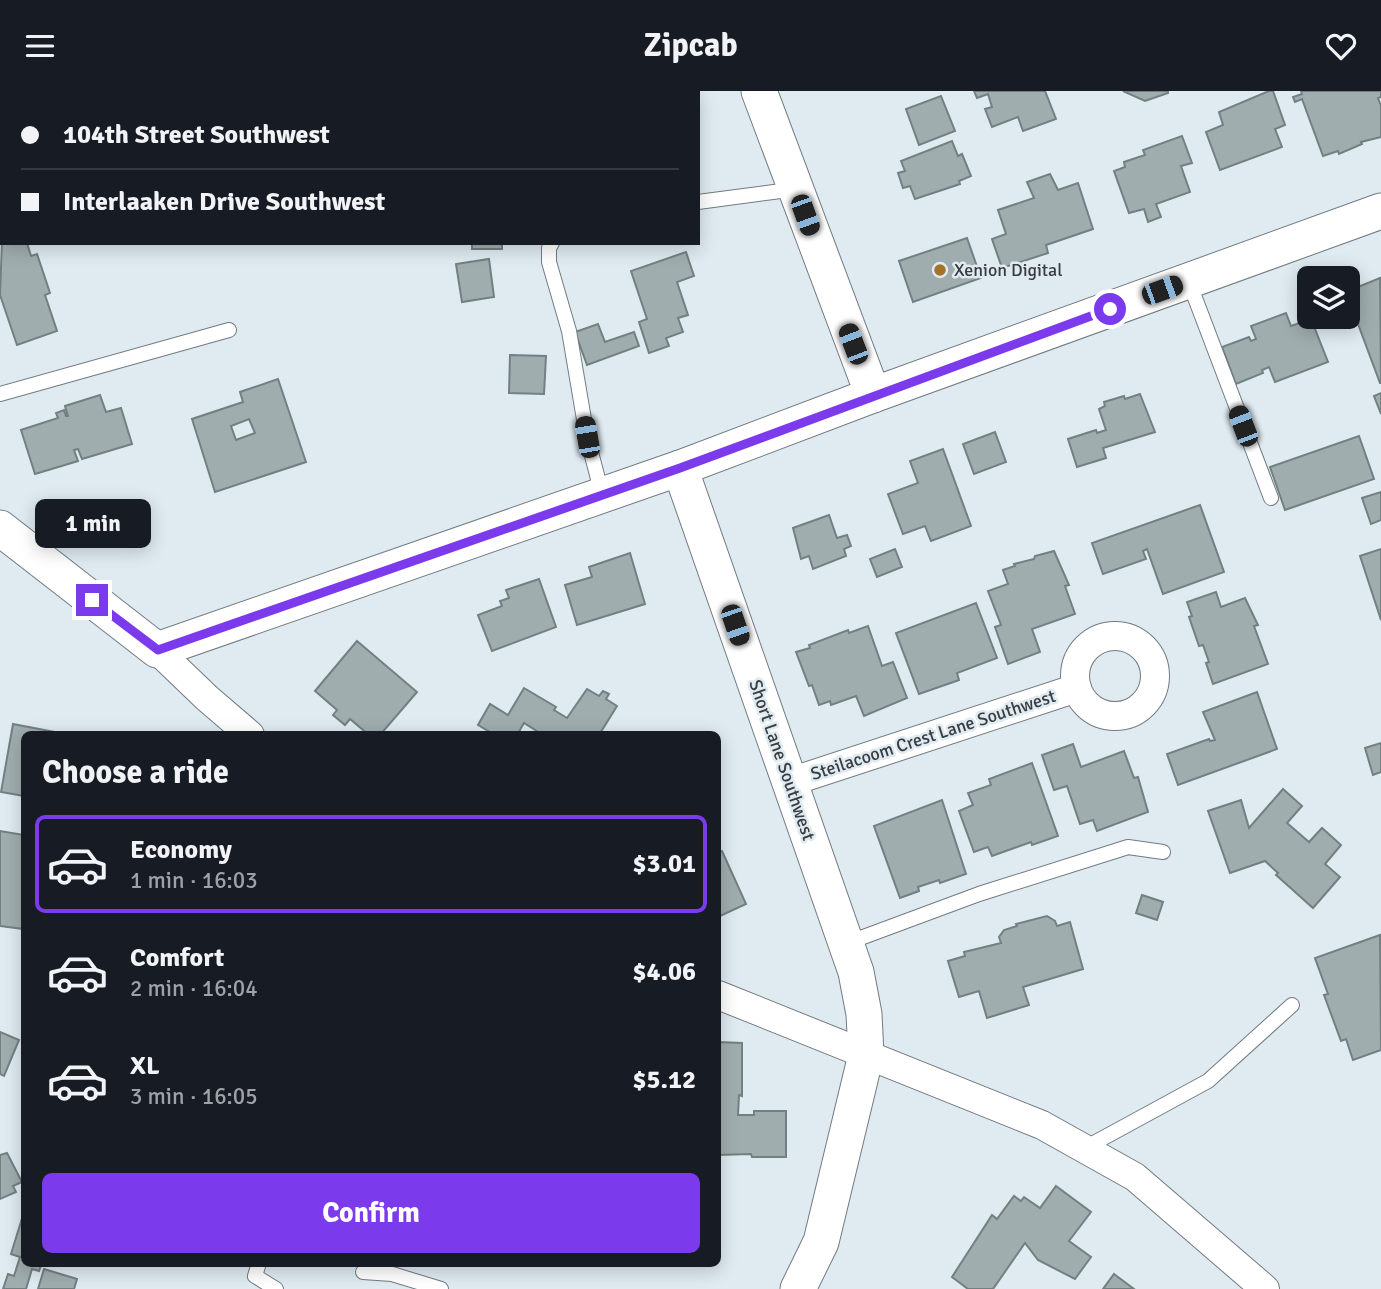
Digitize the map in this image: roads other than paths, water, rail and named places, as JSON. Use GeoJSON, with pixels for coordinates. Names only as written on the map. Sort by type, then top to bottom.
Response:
{"type":"FeatureCollection","features":[{"type":"Feature","properties":{"kind":"street"},"geometry":{"type":"LineString","coordinates":[[758,91],[873,395]]}},
{"type":"Feature","properties":{"kind":"street"},"geometry":{"type":"LineString","coordinates":[[158,650],[680,468],[873,395],[1381,212]]}},
{"type":"Feature","properties":{"kind":"street","name":"Short Lane Southwest"},"geometry":{"type":"LineString","coordinates":[[680,468],[856,972],[864,1014],[866,1055],[821,1242],[798,1289]]}},
{"type":"Feature","properties":{"kind":"street"},"geometry":{"type":"LineString","coordinates":[[1,535],[158,650],[245,731]]}},
{"type":"Feature","properties":{"kind":"street","name":"Steilacoom Crest Lane Southwest"},"geometry":{"type":"LineString","coordinates":[[790,782],[1077,688]]}},
{"type":"Feature","properties":{"kind":"street"},"geometry":{"type":"LineString","coordinates":[[721,996],[1042,1125],[1135,1177],[1265,1289]]}},
{"type":"Feature","properties":{"kind":"lane"},"geometry":{"type":"LineString","coordinates":[[700,202],[796,189]]}},
{"type":"Feature","properties":{"kind":"lane"},"geometry":{"type":"LineString","coordinates":[[551,245],[549,262],[569,331],[587,437],[603,495]]}},
{"type":"Feature","properties":{"kind":"lane"},"geometry":{"type":"LineString","coordinates":[[1188,281],[1271,498]]}},
{"type":"Feature","properties":{"kind":"lane"},"geometry":{"type":"LineString","coordinates":[[0,394],[229,330]]}},
{"type":"Feature","properties":{"kind":"lane"},"geometry":{"type":"LineString","coordinates":[[846,944],[979,894],[1128,847],[1163,852]]}},
{"type":"Feature","properties":{"kind":"lane"},"geometry":{"type":"LineString","coordinates":[[1083,1149],[1208,1081],[1292,1005]]}},
{"type":"Feature","properties":{"kind":"lane"},"geometry":{"type":"LineString","coordinates":[[258,1267],[255,1276],[276,1289]]}},
{"type":"Feature","properties":{"kind":"lane"},"geometry":{"type":"LineString","coordinates":[[363,1272],[391,1275],[441,1289]]}},
{"type":"Feature","properties":{"kind":"place","name":"Xenion Digital"},"geometry":{"type":"Point","coordinates":[940,270]}}]}
